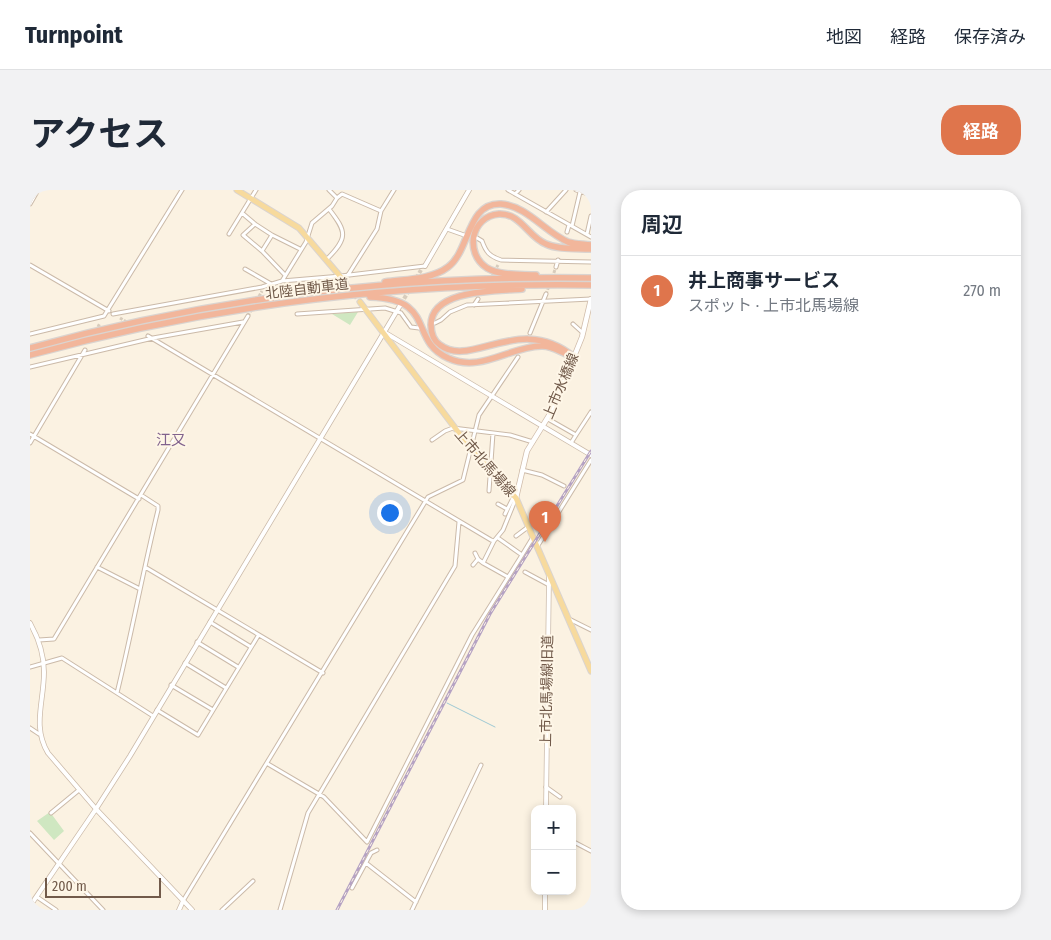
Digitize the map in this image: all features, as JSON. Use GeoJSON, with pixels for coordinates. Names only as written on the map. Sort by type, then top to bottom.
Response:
{"type":"FeatureCollection","features":[{"type":"Feature","properties":{"kind":"highway"},"geometry":{"type":"LineString","coordinates":[[328,291],[425,276],[444,270],[463,251],[476,217],[483,209],[496,204],[517,209],[567,241],[591,245]]}},
{"type":"Feature","properties":{"kind":"highway"},"geometry":{"type":"LineString","coordinates":[[591,249],[545,244],[518,220],[504,214],[494,215],[484,220],[477,227],[473,239],[476,257],[492,270],[520,274],[591,278]]}},
{"type":"Feature","properties":{"kind":"highway","name":"北陸自動車道"},"geometry":{"type":"LineString","coordinates":[[30,348],[185,313],[328,291],[468,280],[591,278]]}},
{"type":"Feature","properties":{"kind":"highway"},"geometry":{"type":"LineString","coordinates":[[574,285],[473,293],[456,297],[442,305],[435,312],[431,328],[438,344],[451,351],[464,351],[528,338],[547,340],[574,357]]}},
{"type":"Feature","properties":{"kind":"highway","name":"北陸自動車道"},"geometry":{"type":"LineString","coordinates":[[30,355],[151,326],[294,302],[427,289],[591,285]]}},
{"type":"Feature","properties":{"kind":"highway"},"geometry":{"type":"LineString","coordinates":[[294,302],[370,297],[399,300],[415,314],[431,344],[439,353],[463,363],[482,361],[540,346],[551,347],[574,357]]}},
{"type":"Feature","properties":{"kind":"main road"},"geometry":{"type":"LineString","coordinates":[[237,190],[294,224],[346,282]]}},
{"type":"Feature","properties":{"kind":"main road","name":"上市水橋線"},"geometry":{"type":"LineString","coordinates":[[516,498],[527,451],[548,419],[583,333],[591,299]]}},
{"type":"Feature","properties":{"kind":"main road","name":"上市北馬場線"},"geometry":{"type":"LineString","coordinates":[[360,302],[471,449],[491,473],[516,498],[591,671]]}},
{"type":"Feature","properties":{"kind":"street"},"geometry":{"type":"LineString","coordinates":[[30,204],[38,190]]}},
{"type":"Feature","properties":{"kind":"street"},"geometry":{"type":"LineString","coordinates":[[30,334],[100,321],[182,190]]}},
{"type":"Feature","properties":{"kind":"street"},"geometry":{"type":"LineString","coordinates":[[229,234],[256,190]]}},
{"type":"Feature","properties":{"kind":"street"},"geometry":{"type":"LineString","coordinates":[[329,190],[337,198]]}},
{"type":"Feature","properties":{"kind":"street"},"geometry":{"type":"LineString","coordinates":[[282,281],[300,250],[312,223],[329,209],[346,190]]}},
{"type":"Feature","properties":{"kind":"street"},"geometry":{"type":"LineString","coordinates":[[348,275],[377,229],[381,211],[394,190]]}},
{"type":"Feature","properties":{"kind":"street"},"geometry":{"type":"LineString","coordinates":[[421,270],[469,190]]}},
{"type":"Feature","properties":{"kind":"street"},"geometry":{"type":"LineString","coordinates":[[508,190],[591,237]]}},
{"type":"Feature","properties":{"kind":"street"},"geometry":{"type":"LineString","coordinates":[[515,194],[519,190]]}},
{"type":"Feature","properties":{"kind":"street"},"geometry":{"type":"LineString","coordinates":[[546,212],[566,190]]}},
{"type":"Feature","properties":{"kind":"street"},"geometry":{"type":"LineString","coordinates":[[567,232],[571,225],[577,191],[591,195]]}},
{"type":"Feature","properties":{"kind":"street"},"geometry":{"type":"LineString","coordinates":[[342,194],[381,211]]}},
{"type":"Feature","properties":{"kind":"street"},"geometry":{"type":"LineString","coordinates":[[327,259],[341,246],[344,235],[341,224],[329,209]]}},
{"type":"Feature","properties":{"kind":"street"},"geometry":{"type":"LineString","coordinates":[[242,213],[272,235],[300,250]]}},
{"type":"Feature","properties":{"kind":"street"},"geometry":{"type":"LineString","coordinates":[[587,234],[591,216]]}},
{"type":"Feature","properties":{"kind":"street"},"geometry":{"type":"LineString","coordinates":[[255,224],[243,235],[262,251],[285,275]]}},
{"type":"Feature","properties":{"kind":"street"},"geometry":{"type":"LineString","coordinates":[[447,229],[464,235]]}},
{"type":"Feature","properties":{"kind":"street"},"geometry":{"type":"LineString","coordinates":[[262,251],[272,235]]}},
{"type":"Feature","properties":{"kind":"street"},"geometry":{"type":"LineString","coordinates":[[477,238],[482,241],[490,256],[501,260],[591,262]]}},
{"type":"Feature","properties":{"kind":"street"},"geometry":{"type":"LineString","coordinates":[[498,265],[501,260]]}},
{"type":"Feature","properties":{"kind":"street"},"geometry":{"type":"LineString","coordinates":[[556,267],[558,260]]}},
{"type":"Feature","properties":{"kind":"street"},"geometry":{"type":"LineString","coordinates":[[30,265],[120,318]]}},
{"type":"Feature","properties":{"kind":"street"},"geometry":{"type":"LineString","coordinates":[[113,314],[262,289],[282,281],[425,266]]}},
{"type":"Feature","properties":{"kind":"street"},"geometry":{"type":"LineString","coordinates":[[245,269],[272,285]]}},
{"type":"Feature","properties":{"kind":"street"},"geometry":{"type":"LineString","coordinates":[[530,333],[546,294]]}},
{"type":"Feature","properties":{"kind":"street"},"geometry":{"type":"LineString","coordinates":[[474,305],[478,299]]}},
{"type":"Feature","properties":{"kind":"street"},"geometry":{"type":"LineString","coordinates":[[435,323],[454,309],[474,305],[591,299]]}},
{"type":"Feature","properties":{"kind":"street"},"geometry":{"type":"LineString","coordinates":[[30,906],[96,809],[401,304]]}},
{"type":"Feature","properties":{"kind":"street"},"geometry":{"type":"LineString","coordinates":[[297,314],[385,308],[397,310],[411,327],[419,328]]}},
{"type":"Feature","properties":{"kind":"street"},"geometry":{"type":"LineString","coordinates":[[39,640],[54,639],[248,316]]}},
{"type":"Feature","properties":{"kind":"street"},"geometry":{"type":"LineString","coordinates":[[30,367],[84,352],[244,322]]}},
{"type":"Feature","properties":{"kind":"street"},"geometry":{"type":"LineString","coordinates":[[573,324],[583,333]]}},
{"type":"Feature","properties":{"kind":"street"},"geometry":{"type":"LineString","coordinates":[[384,332],[591,455]]}},
{"type":"Feature","properties":{"kind":"street"},"geometry":{"type":"LineString","coordinates":[[148,336],[425,502],[494,541]]}},
{"type":"Feature","properties":{"kind":"street"},"geometry":{"type":"LineString","coordinates":[[30,443],[32,435],[84,352]]}},
{"type":"Feature","properties":{"kind":"street"},"geometry":{"type":"LineString","coordinates":[[179,910],[425,502],[428,498],[462,480],[479,415],[518,357]]}},
{"type":"Feature","properties":{"kind":"street"},"geometry":{"type":"LineString","coordinates":[[571,443],[591,412]]}},
{"type":"Feature","properties":{"kind":"street"},"geometry":{"type":"LineString","coordinates":[[548,419],[576,435]]}},
{"type":"Feature","properties":{"kind":"street"},"geometry":{"type":"LineString","coordinates":[[432,440],[445,431],[456,429],[493,433],[533,442]]}},
{"type":"Feature","properties":{"kind":"street"},"geometry":{"type":"LineString","coordinates":[[488,491],[493,433]]}},
{"type":"Feature","properties":{"kind":"street"},"geometry":{"type":"LineString","coordinates":[[32,435],[139,499]]}},
{"type":"Feature","properties":{"kind":"street"},"geometry":{"type":"LineString","coordinates":[[537,548],[591,460]]}},
{"type":"Feature","properties":{"kind":"street"},"geometry":{"type":"LineString","coordinates":[[522,470],[542,475],[564,486]]}},
{"type":"Feature","properties":{"kind":"street"},"geometry":{"type":"LineString","coordinates":[[117,693],[137,615],[140,589],[158,506],[141,495]]}},
{"type":"Feature","properties":{"kind":"street"},"geometry":{"type":"LineString","coordinates":[[505,514],[513,498],[516,498]]}},
{"type":"Feature","properties":{"kind":"street"},"geometry":{"type":"LineString","coordinates":[[483,563],[494,541],[503,530],[516,498]]}},
{"type":"Feature","properties":{"kind":"street"},"geometry":{"type":"LineString","coordinates":[[498,504],[507,509]]}},
{"type":"Feature","properties":{"kind":"street"},"geometry":{"type":"LineString","coordinates":[[280,910],[308,813],[455,566],[459,522]]}},
{"type":"Feature","properties":{"kind":"street"},"geometry":{"type":"LineString","coordinates":[[516,536],[528,527]]}},
{"type":"Feature","properties":{"kind":"street"},"geometry":{"type":"LineString","coordinates":[[268,764],[319,794],[367,842],[472,635],[533,537]]}},
{"type":"Feature","properties":{"kind":"street"},"geometry":{"type":"LineString","coordinates":[[498,538],[522,555]]}},
{"type":"Feature","properties":{"kind":"street"},"geometry":{"type":"LineString","coordinates":[[475,553],[478,560],[508,576]]}},
{"type":"Feature","properties":{"kind":"street"},"geometry":{"type":"LineString","coordinates":[[473,564],[478,560]]}},
{"type":"Feature","properties":{"kind":"street"},"geometry":{"type":"LineString","coordinates":[[145,567],[323,673]]}},
{"type":"Feature","properties":{"kind":"street"},"geometry":{"type":"LineString","coordinates":[[97,568],[140,589]]}},
{"type":"Feature","properties":{"kind":"street"},"geometry":{"type":"LineString","coordinates":[[525,572],[549,585]]}},
{"type":"Feature","properties":{"kind":"street","name":"上市北馬場線旧道"},"geometry":{"type":"LineString","coordinates":[[546,805],[549,573]]}},
{"type":"Feature","properties":{"kind":"street"},"geometry":{"type":"LineString","coordinates":[[568,619],[591,630]]}},
{"type":"Feature","properties":{"kind":"street"},"geometry":{"type":"LineString","coordinates":[[210,622],[251,647]]}},
{"type":"Feature","properties":{"kind":"street"},"geometry":{"type":"LineString","coordinates":[[30,623],[39,640],[43,662],[39,734],[52,761],[192,910]]}},
{"type":"Feature","properties":{"kind":"street"},"geometry":{"type":"LineString","coordinates":[[156,710],[198,735],[258,636]]}},
{"type":"Feature","properties":{"kind":"street"},"geometry":{"type":"LineString","coordinates":[[197,642],[238,667]]}},
{"type":"Feature","properties":{"kind":"street"},"geometry":{"type":"LineString","coordinates":[[30,667],[62,658],[153,716]]}},
{"type":"Feature","properties":{"kind":"street"},"geometry":{"type":"LineString","coordinates":[[184,663],[226,688]]}},
{"type":"Feature","properties":{"kind":"street"},"geometry":{"type":"LineString","coordinates":[[171,685],[212,710]]}},
{"type":"Feature","properties":{"kind":"street"},"geometry":{"type":"LineString","coordinates":[[30,728],[39,734]]}},
{"type":"Feature","properties":{"kind":"street"},"geometry":{"type":"LineString","coordinates":[[412,910],[481,764]]}},
{"type":"Feature","properties":{"kind":"street"},"geometry":{"type":"LineString","coordinates":[[546,787],[560,797]]}},
{"type":"Feature","properties":{"kind":"street"},"geometry":{"type":"LineString","coordinates":[[51,813],[79,790]]}},
{"type":"Feature","properties":{"kind":"street"},"geometry":{"type":"LineString","coordinates":[[30,834],[103,910]]}},
{"type":"Feature","properties":{"kind":"street"},"geometry":{"type":"LineString","coordinates":[[576,843],[591,851]]}},
{"type":"Feature","properties":{"kind":"street"},"geometry":{"type":"LineString","coordinates":[[352,888],[371,853],[377,850]]}},
{"type":"Feature","properties":{"kind":"street"},"geometry":{"type":"LineString","coordinates":[[366,863],[416,902]]}},
{"type":"Feature","properties":{"kind":"street"},"geometry":{"type":"LineString","coordinates":[[222,910],[254,881]]}},
{"type":"Feature","properties":{"kind":"street"},"geometry":{"type":"LineString","coordinates":[[545,895],[545,910]]}},
{"type":"Feature","properties":{"kind":"street"},"geometry":{"type":"LineString","coordinates":[[37,897],[56,910]]}},
{"type":"Feature","properties":{"kind":"green space"},"geometry":{"type":"Polygon","coordinates":[[[358,312],[350,325],[332,314],[358,312]]]}},
{"type":"Feature","properties":{"kind":"green space"},"geometry":{"type":"Polygon","coordinates":[[[50,812],[64,831],[54,840],[37,821],[50,812]]]}},
{"type":"Feature","properties":{"kind":"waterway"},"geometry":{"type":"LineString","coordinates":[[447,703],[495,727]]}},
{"type":"Feature","properties":{"kind":"tunnel"},"geometry":{"type":"LineString","coordinates":[[490,279],[498,265]]}},
{"type":"Feature","properties":{"kind":"tunnel"},"geometry":{"type":"LineString","coordinates":[[546,294],[556,267]]}},
{"type":"Feature","properties":{"kind":"tunnel"},"geometry":{"type":"LineString","coordinates":[[401,304],[421,270]]}},
{"type":"Feature","properties":{"kind":"tunnel"},"geometry":{"type":"LineString","coordinates":[[345,282],[360,302]]}},
{"type":"Feature","properties":{"kind":"tunnel"},"geometry":{"type":"LineString","coordinates":[[248,316],[262,291]]}},
{"type":"Feature","properties":{"kind":"tunnel"},"geometry":{"type":"LineString","coordinates":[[120,318],[128,323]]}},
{"type":"Feature","properties":{"kind":"tunnel"},"geometry":{"type":"LineString","coordinates":[[96,331],[100,323]]}},
{"type":"Feature","properties":{"kind":"railway"},"geometry":{"type":"LineString","coordinates":[[337,910],[490,614],[591,451]]}},
{"type":"Feature","properties":{"kind":"place","name":"井上商事サービス"},"geometry":{"type":"Point","coordinates":[545,542]}},
{"type":"Feature","properties":{"kind":"district","name":"江又"},"geometry":{"type":"Point","coordinates":[171,440]}}]}
